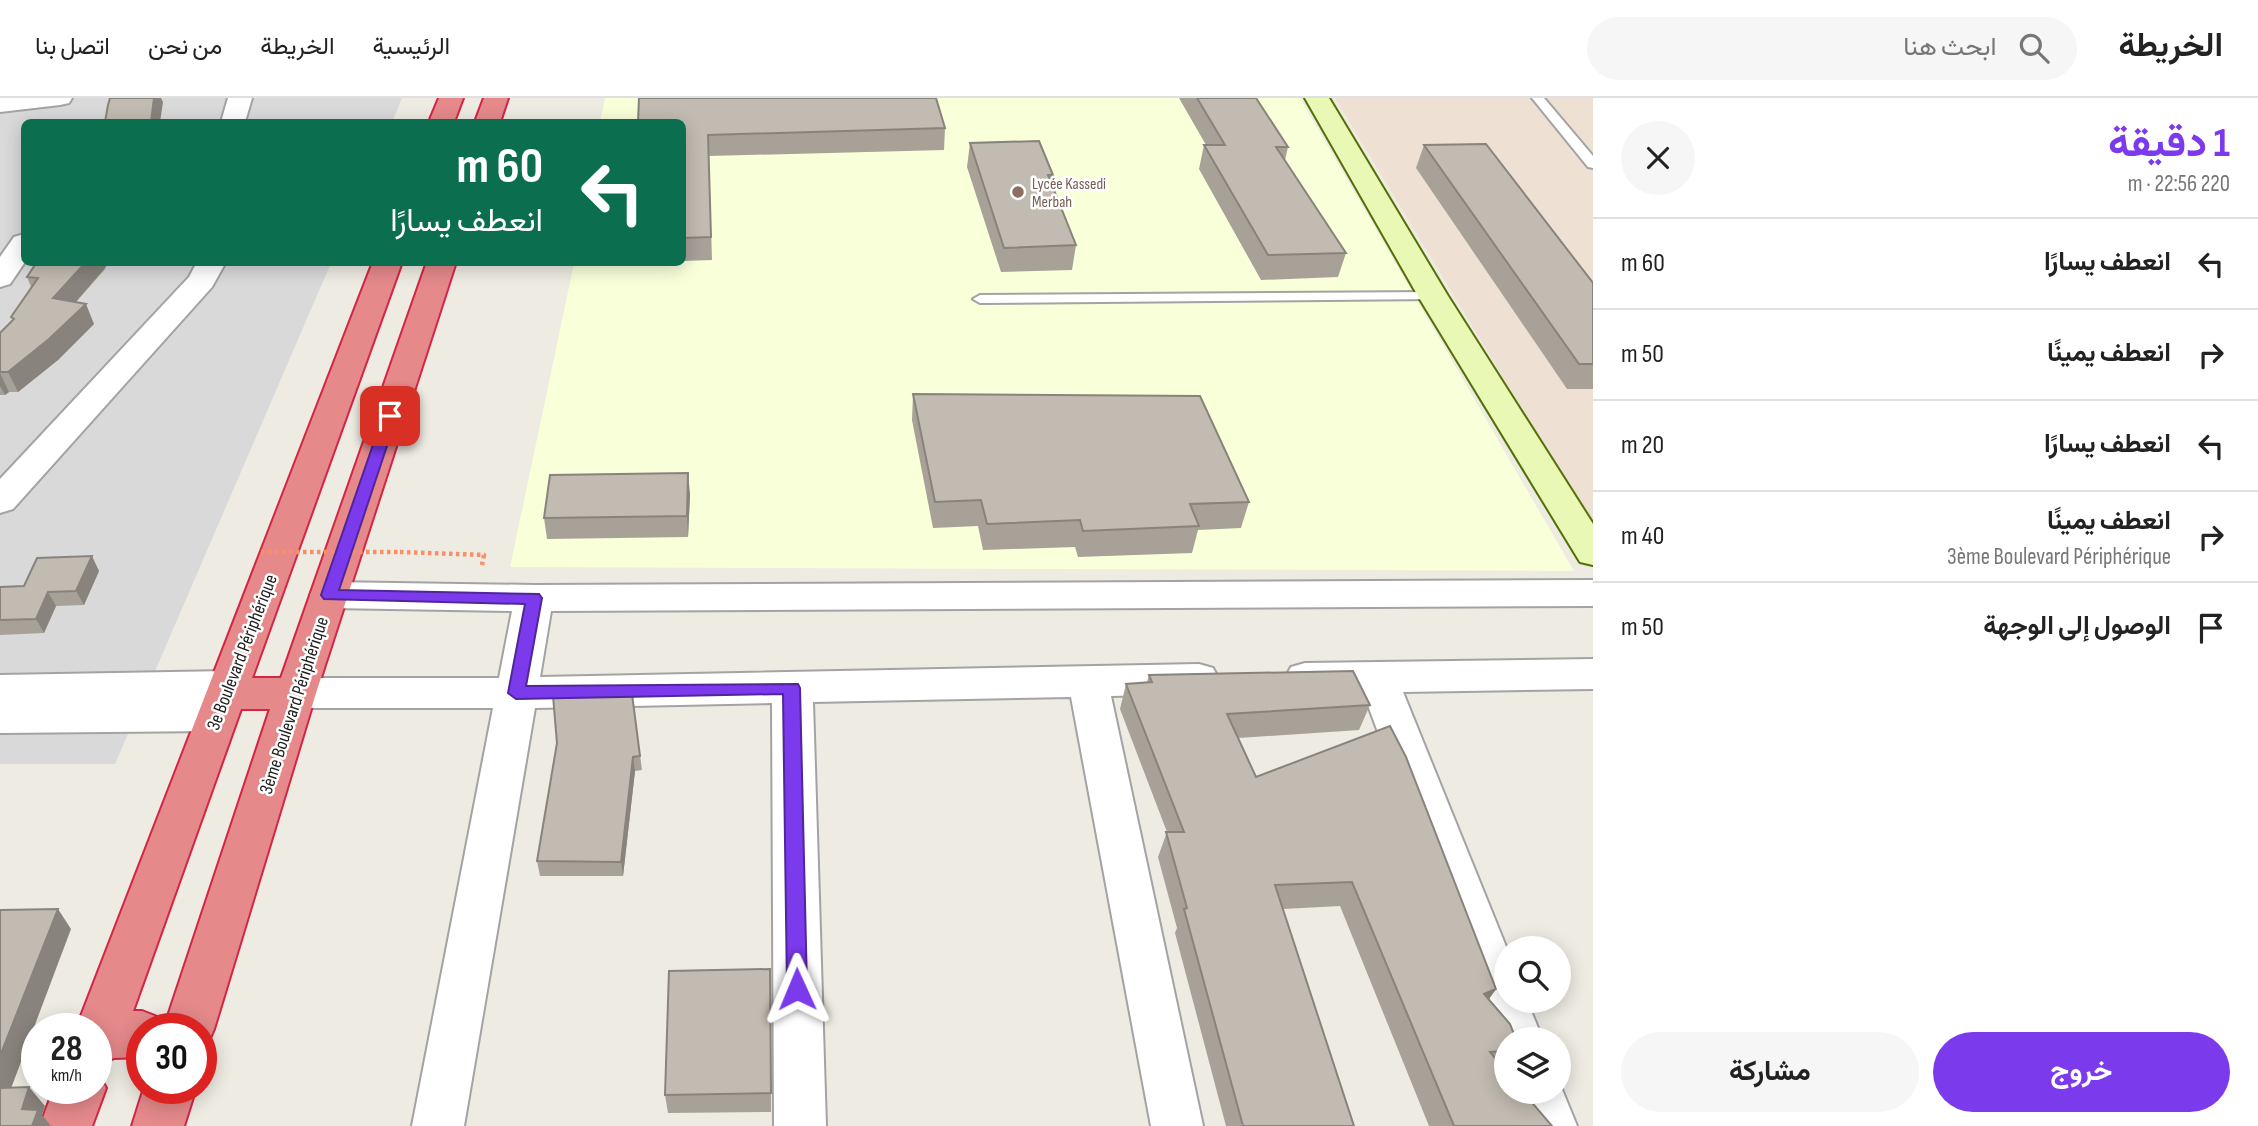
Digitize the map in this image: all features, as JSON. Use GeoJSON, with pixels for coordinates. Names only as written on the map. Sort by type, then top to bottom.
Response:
{"type":"FeatureCollection","features":[{"type":"Feature","properties":{"kind":"highway"},"geometry":{"type":"LineString","coordinates":[[443,119],[451,98]]}},
{"type":"Feature","properties":{"kind":"highway"},"geometry":{"type":"LineString","coordinates":[[489,119],[496,98]]}},
{"type":"Feature","properties":{"kind":"highway","name":"3e Boulevard Périphérique"},"geometry":{"type":"LineString","coordinates":[[112,1038],[223,698],[386,266]]}},
{"type":"Feature","properties":{"kind":"highway","name":"3ème Boulevard Périphérique"},"geometry":{"type":"LineString","coordinates":[[194,1013],[296,693],[441,266]]}},
{"type":"Feature","properties":{"kind":"highway"},"geometry":{"type":"LineString","coordinates":[[262,595],[329,595]]}},
{"type":"Feature","properties":{"kind":"highway"},"geometry":{"type":"LineString","coordinates":[[223,698],[296,693]]}},
{"type":"Feature","properties":{"kind":"highway"},"geometry":{"type":"LineString","coordinates":[[66,1126],[74,1104]]}},
{"type":"Feature","properties":{"kind":"highway"},"geometry":{"type":"LineString","coordinates":[[158,1126],[165,1104]]}},
{"type":"Feature","properties":{"kind":"street"},"geometry":{"type":"LineString","coordinates":[[0,105],[58,98],[52,119]]}},
{"type":"Feature","properties":{"kind":"street"},"geometry":{"type":"LineString","coordinates":[[234,119],[240,98]]}},
{"type":"Feature","properties":{"kind":"street"},"geometry":{"type":"LineString","coordinates":[[1317,98],[1433,296],[1593,553]]}},
{"type":"Feature","properties":{"kind":"street"},"geometry":{"type":"LineString","coordinates":[[0,278],[21,247]]}},
{"type":"Feature","properties":{"kind":"street"},"geometry":{"type":"LineString","coordinates":[[0,500],[202,281],[210,266]]}},
{"type":"Feature","properties":{"kind":"street"},"geometry":{"type":"LineString","coordinates":[[329,595],[534,598],[1593,593]]}},
{"type":"Feature","properties":{"kind":"street"},"geometry":{"type":"LineString","coordinates":[[438,1126],[534,598]]}},
{"type":"Feature","properties":{"kind":"street"},"geometry":{"type":"LineString","coordinates":[[296,693],[516,693],[1593,674]]}},
{"type":"Feature","properties":{"kind":"street"},"geometry":{"type":"LineString","coordinates":[[1377,676],[1513,1027]]}},
{"type":"Feature","properties":{"kind":"street"},"geometry":{"type":"LineString","coordinates":[[1088,681],[1177,1126]]}},
{"type":"Feature","properties":{"kind":"street"},"geometry":{"type":"LineString","coordinates":[[792,688],[800,1126]]}},
{"type":"Feature","properties":{"kind":"street"},"geometry":{"type":"LineString","coordinates":[[0,690],[223,698]]}},
{"type":"Feature","properties":{"kind":"street"},"geometry":{"type":"LineString","coordinates":[[0,717],[223,698]]}},
{"type":"Feature","properties":{"kind":"street"},"geometry":{"type":"LineString","coordinates":[[1543,1104],[1551,1126]]}},
{"type":"Feature","properties":{"kind":"lane"},"geometry":{"type":"LineString","coordinates":[[1538,98],[1593,164]]}},
{"type":"Feature","properties":{"kind":"lane"},"geometry":{"type":"LineString","coordinates":[[981,299],[1433,296]]}},
{"type":"Feature","properties":{"kind":"path"},"geometry":{"type":"LineString","coordinates":[[261,552],[484,555]]}},
{"type":"Feature","properties":{"kind":"shaded area"},"geometry":{"type":"Polygon","coordinates":[[[0,98],[402,98],[393,119],[21,119],[21,266],[330,266],[115,764],[0,764],[0,98]]]}},
{"type":"Feature","properties":{"kind":"shaded area"},"geometry":{"type":"Polygon","coordinates":[[[605,98],[1300,98],[1574,571],[510,567],[573,266],[686,266],[686,119],[601,119],[605,98]]]}},
{"type":"Feature","properties":{"kind":"shaded area"},"geometry":{"type":"Polygon","coordinates":[[[1335,98],[1593,98],[1593,527],[1335,98]]]}},
{"type":"Feature","properties":{"kind":"building"},"geometry":{"type":"Polygon","coordinates":[[[110,98],[154,98],[151,119],[106,119],[110,98]]]}},
{"type":"Feature","properties":{"kind":"building"},"geometry":{"type":"Polygon","coordinates":[[[639,98],[936,98],[945,128],[708,135],[711,237],[686,238],[686,119],[638,119],[639,98]]]}},
{"type":"Feature","properties":{"kind":"building"},"geometry":{"type":"Polygon","coordinates":[[[1197,98],[1256,98],[1288,147],[1276,147],[1346,253],[1268,255],[1204,145],[1225,145],[1197,98]]]}},
{"type":"Feature","properties":{"kind":"building"},"geometry":{"type":"Polygon","coordinates":[[[1039,141],[1053,175],[1048,175],[1076,245],[1004,248],[970,143],[1039,141]]]}},
{"type":"Feature","properties":{"kind":"building"},"geometry":{"type":"Polygon","coordinates":[[[1486,144],[1593,283],[1593,364],[1579,364],[1424,145],[1486,144]]]}},
{"type":"Feature","properties":{"kind":"building"},"geometry":{"type":"Polygon","coordinates":[[[34,266],[82,266],[53,298],[86,304],[8,372],[0,372],[0,333],[14,319],[11,317],[38,278],[27,277],[34,266]]]}},
{"type":"Feature","properties":{"kind":"building"},"geometry":{"type":"Polygon","coordinates":[[[913,394],[1200,396],[1249,502],[1190,504],[1199,526],[1083,531],[1080,520],[987,524],[981,500],[935,502],[913,394]]]}},
{"type":"Feature","properties":{"kind":"building"},"geometry":{"type":"Polygon","coordinates":[[[688,473],[687,516],[544,518],[550,475],[688,473]]]}},
{"type":"Feature","properties":{"kind":"building"},"geometry":{"type":"Polygon","coordinates":[[[92,556],[76,591],[48,592],[36,619],[0,620],[0,587],[24,586],[37,558],[92,556]]]}},
{"type":"Feature","properties":{"kind":"building"},"geometry":{"type":"Polygon","coordinates":[[[1353,671],[1370,705],[1227,714],[1256,777],[1390,726],[1406,757],[1494,984],[1494,990],[1484,994],[1494,1006],[1494,1013],[1500,1013],[1511,1027],[1494,1027],[1494,1052],[1490,1052],[1494,1057],[1494,1104],[1533,1104],[1552,1126],[1454,1126],[1352,882],[1275,885],[1354,1126],[1243,1126],[1166,832],[1184,832],[1126,684],[1152,682],[1149,675],[1353,671]]]}},
{"type":"Feature","properties":{"kind":"building"},"geometry":{"type":"Polygon","coordinates":[[[632,694],[640,756],[633,757],[621,862],[537,861],[557,743],[553,696],[632,694]]]}},
{"type":"Feature","properties":{"kind":"building"},"geometry":{"type":"Polygon","coordinates":[[[58,909],[0,1056],[0,910],[58,909]]]}},
{"type":"Feature","properties":{"kind":"building"},"geometry":{"type":"Polygon","coordinates":[[[770,969],[771,1093],[665,1095],[669,971],[770,969]]]}},
{"type":"Feature","properties":{"kind":"building"},"geometry":{"type":"Polygon","coordinates":[[[21,1087],[22,1109],[38,1110],[32,1126],[0,1126],[0,1088],[21,1087]]]}},
{"type":"Feature","properties":{"kind":"place","name":"Lycée Kassedi Merbah"},"geometry":{"type":"Point","coordinates":[1018,192]}},
{"type":"Feature","properties":{"kind":"route"},"geometry":{"type":"LineString","coordinates":[[390,416],[329,595],[534,598],[516,693],[792,688],[797,989]]}}]}
